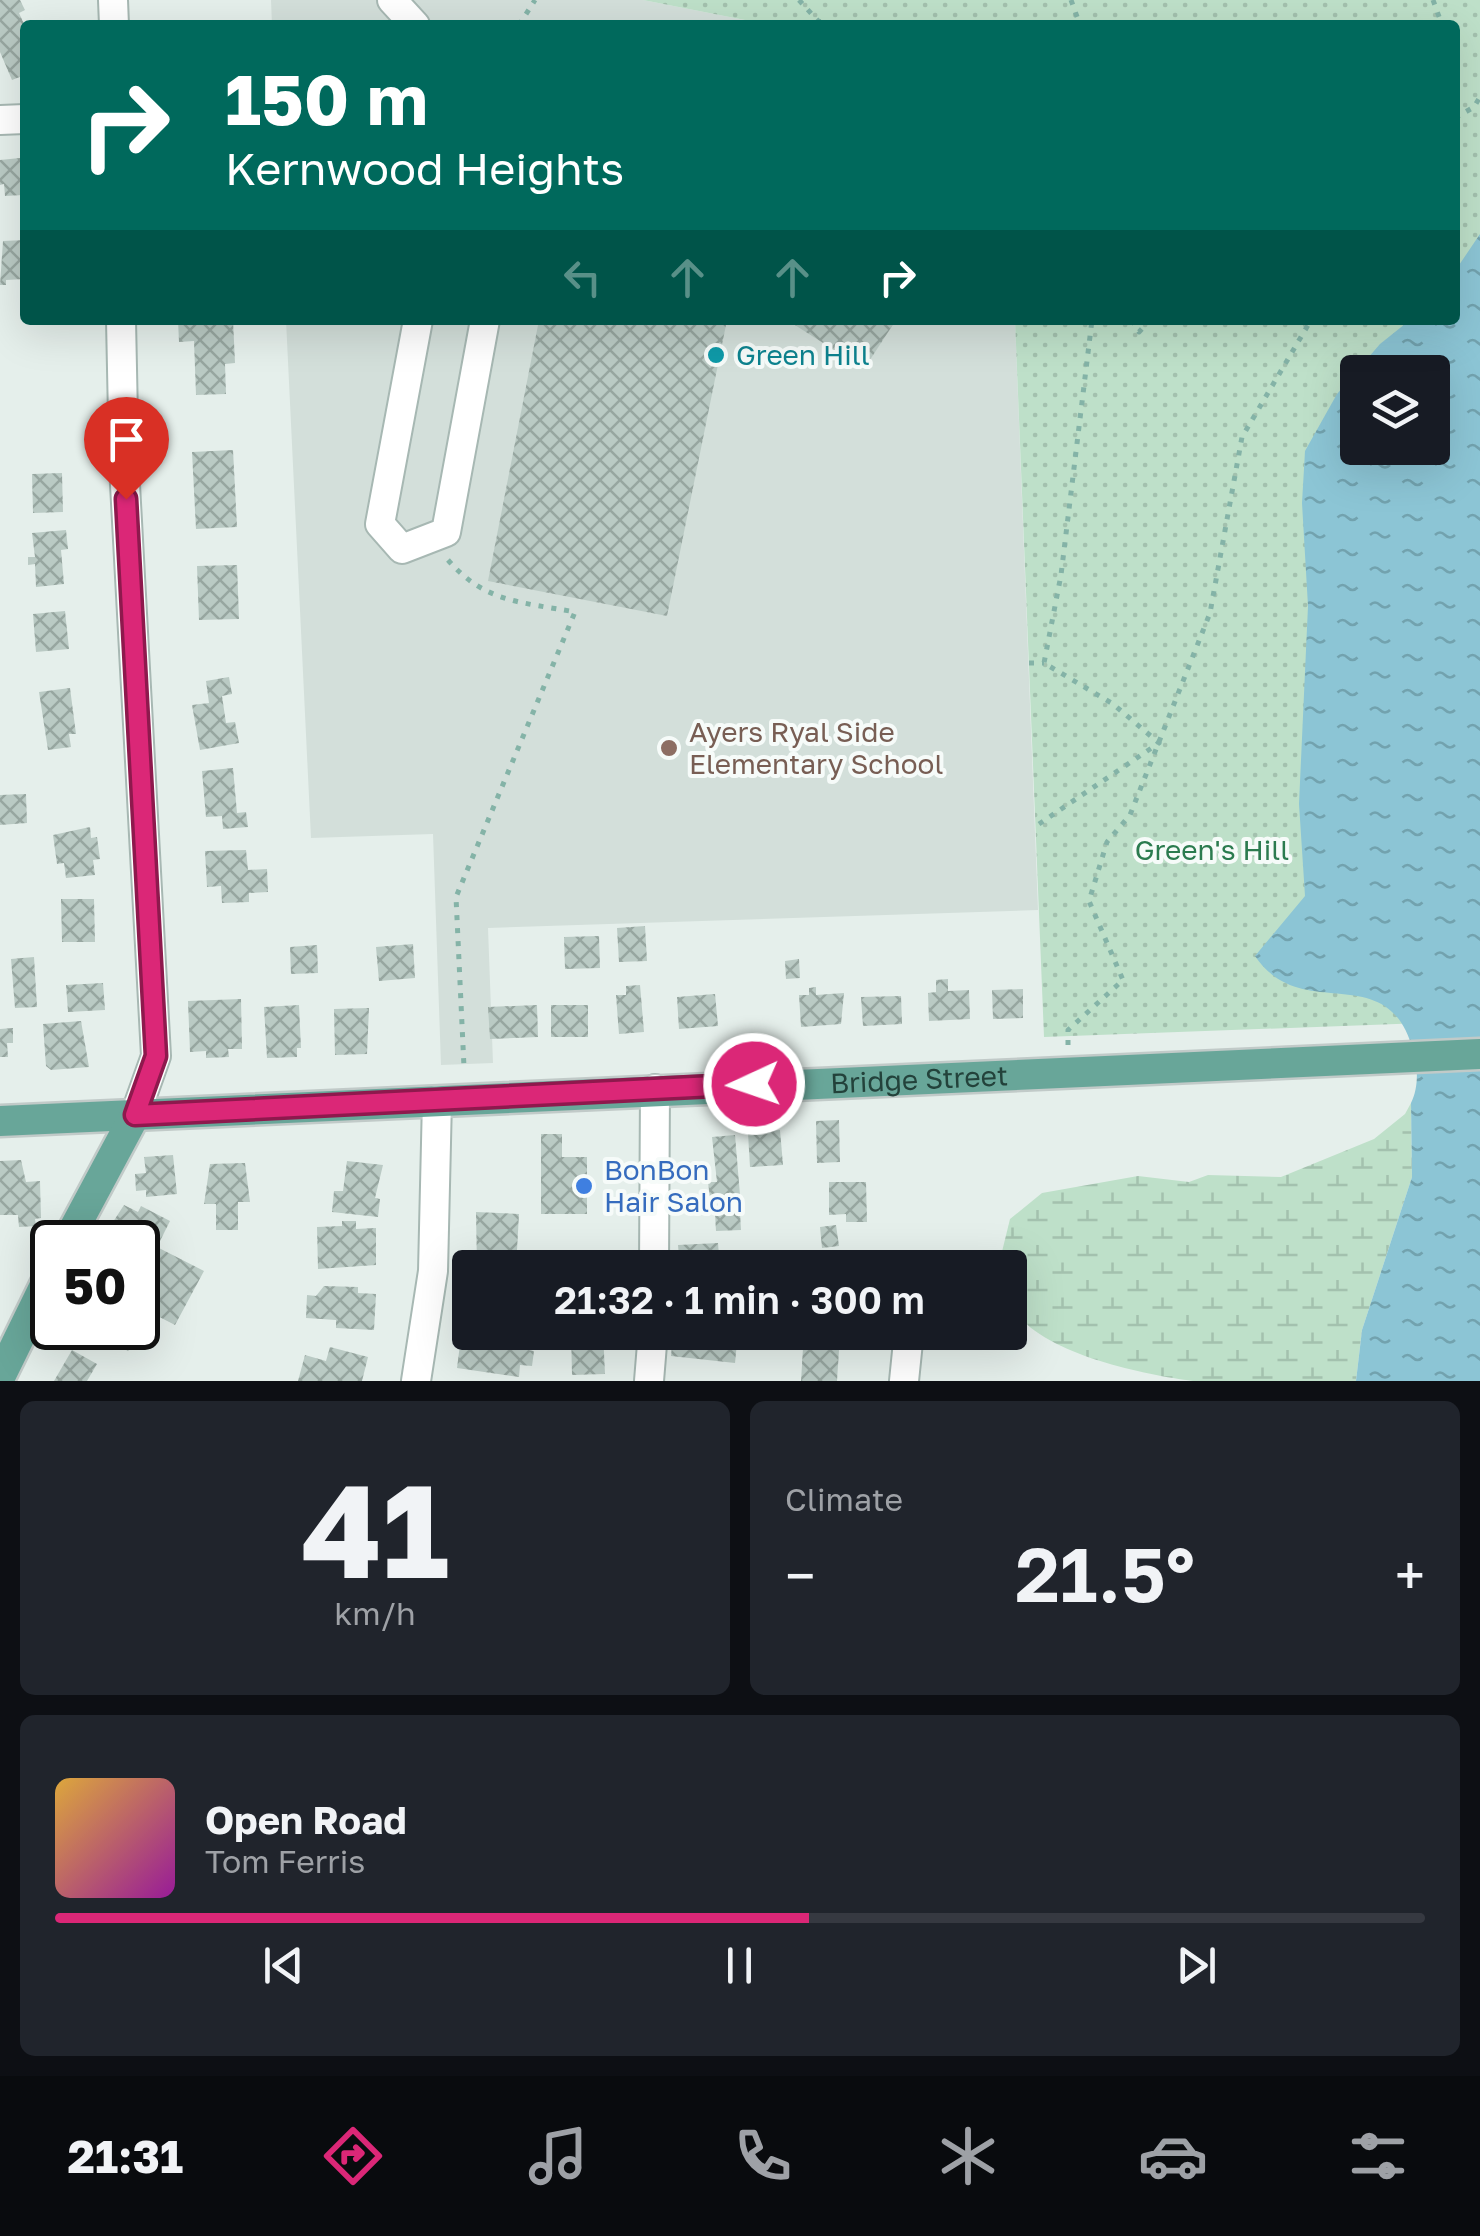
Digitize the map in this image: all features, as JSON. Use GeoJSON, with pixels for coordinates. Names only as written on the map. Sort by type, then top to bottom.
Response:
{"type":"FeatureCollection","features":[{"type":"Feature","properties":{"kind":"main road","name":"Bridge Street"},"geometry":{"type":"LineString","coordinates":[[0,1121],[1480,1054]]}},
{"type":"Feature","properties":{"kind":"main road"},"geometry":{"type":"LineString","coordinates":[[78,1220],[135,1115]]}},
{"type":"Feature","properties":{"kind":"main road"},"geometry":{"type":"LineString","coordinates":[[0,1378],[30,1316]]}},
{"type":"Feature","properties":{"kind":"street"},"geometry":{"type":"LineString","coordinates":[[392,0],[410,20]]}},
{"type":"Feature","properties":{"kind":"street"},"geometry":{"type":"LineString","coordinates":[[121,325],[124,466],[156,1056],[135,1115]]}},
{"type":"Feature","properties":{"kind":"street"},"geometry":{"type":"LineString","coordinates":[[417,325],[380,524],[402,548],[446,532],[484,325]]}},
{"type":"Feature","properties":{"kind":"street"},"geometry":{"type":"LineString","coordinates":[[654,1250],[655,1089]]}},
{"type":"Feature","properties":{"kind":"street"},"geometry":{"type":"LineString","coordinates":[[416,1381],[433,1271],[437,1100]]}},
{"type":"Feature","properties":{"kind":"street"},"geometry":{"type":"LineString","coordinates":[[649,1381],[652,1350]]}},
{"type":"Feature","properties":{"kind":"street"},"geometry":{"type":"LineString","coordinates":[[904,1381],[908,1350]]}},
{"type":"Feature","properties":{"kind":"path"},"geometry":{"type":"LineString","coordinates":[[799,0],[817,20]]}},
{"type":"Feature","properties":{"kind":"path"},"geometry":{"type":"LineString","coordinates":[[1460,115],[1474,108],[1480,97]]}},
{"type":"Feature","properties":{"kind":"path"},"geometry":{"type":"LineString","coordinates":[[1044,663],[1061,574],[1091,325]]}},
{"type":"Feature","properties":{"kind":"path"},"geometry":{"type":"LineString","coordinates":[[1068,1073],[1068,1030],[1124,980],[1089,901],[1107,842],[1130,815],[1210,613],[1242,437],[1308,325]]}},
{"type":"Feature","properties":{"kind":"path"},"geometry":{"type":"LineString","coordinates":[[434,537],[448,562],[472,588],[499,598],[575,612],[456,897],[464,1066]]}},
{"type":"Feature","properties":{"kind":"path"},"geometry":{"type":"LineString","coordinates":[[1029,663],[1044,663],[1113,704],[1159,743]]}},
{"type":"Feature","properties":{"kind":"path"},"geometry":{"type":"LineString","coordinates":[[1039,824],[1159,743]]}},
{"type":"Feature","properties":{"kind":"shaded area"},"geometry":{"type":"Polygon","coordinates":[[[271,0],[643,0],[745,20],[272,20],[271,0]]]}},
{"type":"Feature","properties":{"kind":"shaded area","name":"Ayers Ryal Side Elementary School"},"geometry":{"type":"Polygon","coordinates":[[[286,325],[1015,325],[1038,910],[488,928],[493,1063],[441,1065],[433,834],[311,838],[286,325]]]}},
{"type":"Feature","properties":{"kind":"green space"},"geometry":{"type":"Polygon","coordinates":[[[643,0],[1480,0],[1480,272],[1460,304],[1460,20],[745,20],[643,0]]]}},
{"type":"Feature","properties":{"kind":"green space","name":"Green's Hill"},"geometry":{"type":"Polygon","coordinates":[[[1015,325],[1441,325],[1388,355],[1340,355],[1340,465],[1360,465],[1423,1023],[1044,1037],[1015,325]]]}},
{"type":"Feature","properties":{"kind":"green space"},"geometry":{"type":"Polygon","coordinates":[[[1411,1103],[1412,1177],[1362,1330],[1356,1381],[1193,1381],[1094,1359],[1044,1337],[1027,1324],[1027,1250],[1002,1250],[1010,1219],[1042,1193],[1138,1176],[1189,1182],[1208,1175],[1281,1177],[1374,1139],[1405,1114],[1411,1103]]]}},
{"type":"Feature","properties":{"kind":"water"},"geometry":{"type":"Polygon","coordinates":[[[1480,234],[1480,1381],[1356,1381],[1362,1330],[1412,1177],[1415,1057],[1401,1022],[1384,1006],[1364,997],[1296,987],[1274,976],[1255,956],[1305,896],[1299,804],[1308,606],[1302,503],[1305,451],[1340,391],[1340,465],[1450,465],[1450,355],[1371,355],[1404,325],[1460,325],[1460,264],[1480,234]]]}},
{"type":"Feature","properties":{"kind":"building"},"geometry":{"type":"Polygon","coordinates":[[[0,0],[20,0],[25,10],[19,13],[22,20],[20,77],[12,80],[0,52],[0,0]]]}},
{"type":"Feature","properties":{"kind":"building"},"geometry":{"type":"Polygon","coordinates":[[[20,158],[20,195],[5,196],[4,184],[0,185],[0,160],[20,158]]]}},
{"type":"Feature","properties":{"kind":"building"},"geometry":{"type":"Polygon","coordinates":[[[20,240],[20,279],[6,280],[6,285],[0,285],[3,241],[20,240]]]}},
{"type":"Feature","properties":{"kind":"building"},"geometry":{"type":"Polygon","coordinates":[[[178,325],[233,325],[235,363],[225,364],[226,394],[196,395],[194,341],[179,342],[178,325]]]}},
{"type":"Feature","properties":{"kind":"building"},"geometry":{"type":"Polygon","coordinates":[[[538,325],[726,325],[667,616],[488,581],[538,325]]]}},
{"type":"Feature","properties":{"kind":"building"},"geometry":{"type":"Polygon","coordinates":[[[795,325],[893,325],[864,369],[795,325]]]}},
{"type":"Feature","properties":{"kind":"building"},"geometry":{"type":"Polygon","coordinates":[[[233,450],[237,527],[196,529],[192,452],[233,450]]]}},
{"type":"Feature","properties":{"kind":"building"},"geometry":{"type":"Polygon","coordinates":[[[62,473],[63,512],[33,513],[32,474],[62,473]]]}},
{"type":"Feature","properties":{"kind":"building"},"geometry":{"type":"Polygon","coordinates":[[[66,530],[68,549],[61,550],[64,584],[36,587],[35,564],[28,565],[28,557],[35,557],[32,533],[66,530]]]}},
{"type":"Feature","properties":{"kind":"building"},"geometry":{"type":"Polygon","coordinates":[[[237,565],[239,619],[199,620],[197,566],[237,565]]]}},
{"type":"Feature","properties":{"kind":"building"},"geometry":{"type":"Polygon","coordinates":[[[65,611],[69,649],[36,652],[33,614],[65,611]]]}},
{"type":"Feature","properties":{"kind":"building"},"geometry":{"type":"Polygon","coordinates":[[[229,677],[232,694],[222,696],[226,723],[235,722],[239,743],[200,750],[192,705],[209,703],[206,681],[229,677]]]}},
{"type":"Feature","properties":{"kind":"building"},"geometry":{"type":"Polygon","coordinates":[[[70,688],[76,734],[69,734],[71,747],[48,750],[39,692],[70,688]]]}},
{"type":"Feature","properties":{"kind":"building"},"geometry":{"type":"Polygon","coordinates":[[[233,768],[237,813],[246,812],[248,827],[223,829],[222,816],[206,817],[202,771],[233,768]]]}},
{"type":"Feature","properties":{"kind":"building"},"geometry":{"type":"Polygon","coordinates":[[[26,794],[27,823],[0,825],[0,795],[26,794]]]}},
{"type":"Feature","properties":{"kind":"building"},"geometry":{"type":"Polygon","coordinates":[[[90,827],[91,838],[97,837],[100,859],[93,860],[95,875],[66,878],[64,863],[57,864],[53,835],[90,827]]]}},
{"type":"Feature","properties":{"kind":"building"},"geometry":{"type":"Polygon","coordinates":[[[246,850],[248,870],[267,869],[268,892],[249,893],[249,902],[222,903],[221,886],[207,887],[205,851],[246,850]]]}},
{"type":"Feature","properties":{"kind":"building"},"geometry":{"type":"Polygon","coordinates":[[[61,899],[94,899],[95,942],[62,942],[61,899]]]}},
{"type":"Feature","properties":{"kind":"building"},"geometry":{"type":"Polygon","coordinates":[[[645,926],[647,961],[619,962],[617,928],[645,926]]]}},
{"type":"Feature","properties":{"kind":"building"},"geometry":{"type":"Polygon","coordinates":[[[599,936],[600,968],[565,969],[564,937],[599,936]]]}},
{"type":"Feature","properties":{"kind":"building"},"geometry":{"type":"Polygon","coordinates":[[[413,944],[415,978],[379,981],[376,947],[413,944]]]}},
{"type":"Feature","properties":{"kind":"building"},"geometry":{"type":"Polygon","coordinates":[[[317,945],[318,973],[291,974],[290,947],[317,945]]]}},
{"type":"Feature","properties":{"kind":"building"},"geometry":{"type":"Polygon","coordinates":[[[34,957],[37,1007],[15,1008],[11,959],[34,957]]]}},
{"type":"Feature","properties":{"kind":"building"},"geometry":{"type":"Polygon","coordinates":[[[799,959],[800,978],[786,979],[785,961],[799,959]]]}},
{"type":"Feature","properties":{"kind":"building"},"geometry":{"type":"Polygon","coordinates":[[[948,979],[948,991],[969,990],[970,1019],[929,1021],[928,993],[936,992],[936,980],[948,979]]]}},
{"type":"Feature","properties":{"kind":"building"},"geometry":{"type":"Polygon","coordinates":[[[103,983],[105,1010],[68,1012],[66,985],[103,983]]]}},
{"type":"Feature","properties":{"kind":"building"},"geometry":{"type":"Polygon","coordinates":[[[640,985],[644,1032],[619,1034],[616,995],[626,995],[626,986],[640,985]]]}},
{"type":"Feature","properties":{"kind":"building"},"geometry":{"type":"Polygon","coordinates":[[[816,987],[816,995],[844,993],[841,1024],[801,1027],[799,995],[809,995],[809,988],[816,987]]]}},
{"type":"Feature","properties":{"kind":"building"},"geometry":{"type":"Polygon","coordinates":[[[1023,989],[1023,1018],[993,1019],[992,990],[1023,989]]]}},
{"type":"Feature","properties":{"kind":"building"},"geometry":{"type":"Polygon","coordinates":[[[715,994],[718,1026],[679,1029],[677,997],[715,994]]]}},
{"type":"Feature","properties":{"kind":"building"},"geometry":{"type":"Polygon","coordinates":[[[901,996],[902,1024],[863,1026],[861,997],[901,996]]]}},
{"type":"Feature","properties":{"kind":"building"},"geometry":{"type":"Polygon","coordinates":[[[241,999],[242,1049],[228,1049],[229,1057],[206,1058],[206,1051],[190,1052],[188,1001],[241,999]]]}},
{"type":"Feature","properties":{"kind":"building"},"geometry":{"type":"Polygon","coordinates":[[[299,1005],[301,1048],[297,1048],[297,1057],[267,1058],[264,1007],[299,1005]]]}},
{"type":"Feature","properties":{"kind":"building"},"geometry":{"type":"Polygon","coordinates":[[[537,1005],[538,1037],[490,1039],[488,1007],[537,1005]]]}},
{"type":"Feature","properties":{"kind":"building"},"geometry":{"type":"Polygon","coordinates":[[[551,1005],[588,1005],[588,1037],[551,1037],[551,1005]]]}},
{"type":"Feature","properties":{"kind":"building"},"geometry":{"type":"Polygon","coordinates":[[[369,1008],[367,1054],[335,1055],[334,1009],[369,1008]]]}},
{"type":"Feature","properties":{"kind":"building"},"geometry":{"type":"Polygon","coordinates":[[[81,1021],[89,1067],[51,1070],[46,1066],[43,1024],[81,1021]]]}},
{"type":"Feature","properties":{"kind":"building"},"geometry":{"type":"Polygon","coordinates":[[[13,1028],[13,1043],[7,1043],[8,1057],[0,1057],[0,1029],[13,1028]]]}},
{"type":"Feature","properties":{"kind":"building"},"geometry":{"type":"Polygon","coordinates":[[[839,1120],[840,1162],[817,1163],[816,1121],[839,1120]]]}},
{"type":"Feature","properties":{"kind":"building"},"geometry":{"type":"Polygon","coordinates":[[[780,1130],[783,1165],[750,1167],[748,1133],[780,1130]]]}},
{"type":"Feature","properties":{"kind":"building"},"geometry":{"type":"Polygon","coordinates":[[[541,1134],[562,1134],[562,1157],[587,1157],[587,1214],[541,1214],[541,1134]]]}},
{"type":"Feature","properties":{"kind":"building"},"geometry":{"type":"Polygon","coordinates":[[[735,1135],[740,1195],[710,1198],[708,1182],[717,1182],[712,1137],[735,1135]]]}},
{"type":"Feature","properties":{"kind":"building"},"geometry":{"type":"Polygon","coordinates":[[[173,1155],[177,1194],[146,1197],[146,1190],[136,1191],[135,1174],[146,1173],[144,1157],[173,1155]]]}},
{"type":"Feature","properties":{"kind":"building"},"geometry":{"type":"Polygon","coordinates":[[[21,1160],[26,1182],[40,1181],[41,1218],[30,1220],[30,1226],[19,1227],[18,1215],[0,1215],[0,1161],[21,1160]]]}},
{"type":"Feature","properties":{"kind":"building"},"geometry":{"type":"Polygon","coordinates":[[[347,1161],[383,1165],[375,1198],[380,1199],[378,1217],[332,1212],[334,1191],[343,1191],[347,1161]]]}},
{"type":"Feature","properties":{"kind":"building"},"geometry":{"type":"Polygon","coordinates":[[[245,1163],[250,1202],[238,1202],[238,1230],[216,1230],[216,1204],[204,1204],[210,1164],[245,1163]]]}},
{"type":"Feature","properties":{"kind":"building"},"geometry":{"type":"Polygon","coordinates":[[[829,1182],[866,1182],[867,1222],[846,1222],[846,1214],[829,1215],[829,1182]]]}},
{"type":"Feature","properties":{"kind":"building"},"geometry":{"type":"Polygon","coordinates":[[[124,1205],[138,1212],[141,1206],[170,1221],[160,1241],[160,1220],[114,1220],[124,1205]]]}},
{"type":"Feature","properties":{"kind":"building"},"geometry":{"type":"Polygon","coordinates":[[[476,1212],[519,1214],[517,1250],[477,1250],[476,1212]]]}},
{"type":"Feature","properties":{"kind":"building"},"geometry":{"type":"Polygon","coordinates":[[[740,1213],[741,1230],[716,1231],[715,1214],[740,1213]]]}},
{"type":"Feature","properties":{"kind":"building"},"geometry":{"type":"Polygon","coordinates":[[[342,1221],[356,1221],[356,1229],[376,1228],[376,1265],[318,1269],[317,1227],[342,1226],[342,1221]]]}},
{"type":"Feature","properties":{"kind":"building"},"geometry":{"type":"Polygon","coordinates":[[[836,1225],[839,1246],[822,1248],[820,1227],[836,1225]]]}},
{"type":"Feature","properties":{"kind":"building"},"geometry":{"type":"Polygon","coordinates":[[[718,1243],[719,1250],[678,1250],[678,1245],[718,1243]]]}},
{"type":"Feature","properties":{"kind":"building"},"geometry":{"type":"Polygon","coordinates":[[[160,1249],[204,1271],[175,1325],[160,1317],[160,1249]]]}},
{"type":"Feature","properties":{"kind":"building"},"geometry":{"type":"Polygon","coordinates":[[[324,1286],[358,1287],[358,1293],[376,1294],[374,1330],[336,1328],[336,1320],[306,1318],[307,1295],[316,1296],[324,1286]]]}},
{"type":"Feature","properties":{"kind":"building"},"geometry":{"type":"Polygon","coordinates":[[[330,1347],[368,1357],[362,1381],[298,1381],[305,1355],[326,1361],[330,1347]]]}},
{"type":"Feature","properties":{"kind":"building"},"geometry":{"type":"Polygon","coordinates":[[[72,1350],[97,1364],[87,1381],[54,1381],[72,1350]]]}},
{"type":"Feature","properties":{"kind":"building"},"geometry":{"type":"Polygon","coordinates":[[[459,1350],[534,1351],[532,1366],[520,1365],[519,1377],[457,1368],[459,1350]]]}},
{"type":"Feature","properties":{"kind":"building"},"geometry":{"type":"Polygon","coordinates":[[[571,1350],[604,1350],[605,1374],[572,1375],[571,1350]]]}},
{"type":"Feature","properties":{"kind":"building"},"geometry":{"type":"Polygon","coordinates":[[[672,1350],[736,1350],[735,1363],[671,1356],[672,1350]]]}},
{"type":"Feature","properties":{"kind":"building"},"geometry":{"type":"Polygon","coordinates":[[[803,1350],[839,1350],[837,1381],[801,1381],[803,1350]]]}},
{"type":"Feature","properties":{"kind":"place","name":"Green Hill"},"geometry":{"type":"Point","coordinates":[716,355]}},
{"type":"Feature","properties":{"kind":"place","name":"Ayers Ryal Side Elementary School"},"geometry":{"type":"Point","coordinates":[669,748]}},
{"type":"Feature","properties":{"kind":"place","name":"BonBon Hair Salon"},"geometry":{"type":"Point","coordinates":[584,1186]}},
{"type":"Feature","properties":{"kind":"route"},"geometry":{"type":"LineString","coordinates":[[126,499],[156,1056],[135,1115],[754,1084]]}}]}
